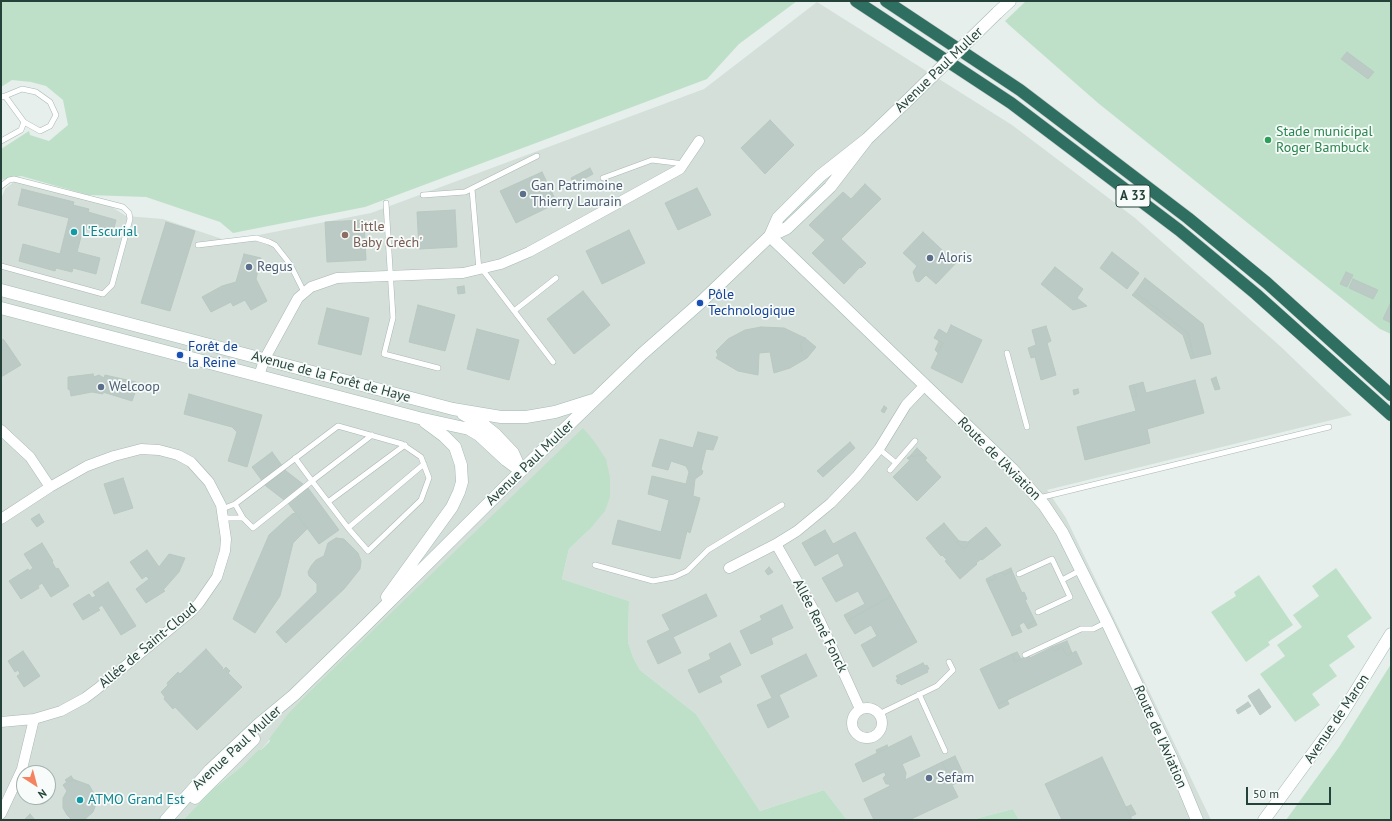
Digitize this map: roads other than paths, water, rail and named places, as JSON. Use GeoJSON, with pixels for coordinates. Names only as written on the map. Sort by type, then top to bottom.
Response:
{"type":"FeatureCollection","features":[{"type":"Feature","properties":{"kind":"highway","name":"A 33"},"geometry":{"type":"LineString","coordinates":[[856,1],[1011,103],[1179,230],[1256,294],[1391,415]]}},
{"type":"Feature","properties":{"kind":"highway","name":"A 33"},"geometry":{"type":"LineString","coordinates":[[886,1],[1020,90],[1188,218],[1267,283],[1391,395]]}},
{"type":"Feature","properties":{"kind":"street","name":"Avenue Paul Muller"},"geometry":{"type":"LineString","coordinates":[[166,820],[210,770],[259,724],[294,695],[520,471],[596,398],[770,236],[787,228],[830,187],[868,139],[1010,1]]}},
{"type":"Feature","properties":{"kind":"street"},"geometry":{"type":"LineString","coordinates":[[259,376],[264,360],[298,298],[318,283],[337,278],[463,273],[480,270],[529,252],[638,194],[680,169],[685,165],[699,141]]}},
{"type":"Feature","properties":{"kind":"street","name":"Route de l'Aviation"},"geometry":{"type":"LineString","coordinates":[[770,236],[1012,469],[1038,498],[1057,524],[1082,570],[1171,757],[1197,820]]}},
{"type":"Feature","properties":{"kind":"street","name":"Avenue de la Forêt de Haye"},"geometry":{"type":"LineString","coordinates":[[1,290],[453,409],[501,417],[526,417],[555,412],[596,398]]}},
{"type":"Feature","properties":{"kind":"street","name":"Avenue de la Forêt de Haye"},"geometry":{"type":"LineString","coordinates":[[1,308],[419,418],[469,429],[479,435],[520,471]]}},
{"type":"Feature","properties":{"kind":"street"},"geometry":{"type":"LineString","coordinates":[[728,568],[776,544],[797,531],[831,503],[858,476],[879,449],[906,405],[925,385]]}},
{"type":"Feature","properties":{"kind":"street","name":"Avenue de la Forêt de Haye"},"geometry":{"type":"LineString","coordinates":[[453,409],[485,426],[495,434],[513,453],[520,471]]}},
{"type":"Feature","properties":{"kind":"street","name":"Avenue de la Forêt de Haye"},"geometry":{"type":"LineString","coordinates":[[366,625],[452,507],[462,482],[462,465],[455,446],[419,418]]}},
{"type":"Feature","properties":{"kind":"street"},"geometry":{"type":"LineString","coordinates":[[1,430],[30,457],[50,487]]}},
{"type":"Feature","properties":{"kind":"street","name":"Allée de Saint-Cloud"},"geometry":{"type":"LineString","coordinates":[[1,519],[50,487],[87,466],[114,456],[141,450],[159,450],[178,454],[199,469],[217,494],[223,514],[226,540],[222,563],[217,577],[209,591],[192,611],[85,698],[61,711],[34,719],[1,722]]}},
{"type":"Feature","properties":{"kind":"street","name":"Allée René Fonck"},"geometry":{"type":"LineString","coordinates":[[776,544],[820,621],[860,709]]}},
{"type":"Feature","properties":{"kind":"street","name":"Avenue de Maron"},"geometry":{"type":"LineString","coordinates":[[1264,820],[1337,721],[1391,634]]}},
{"type":"Feature","properties":{"kind":"street","name":"Avenue Paul Muller"},"geometry":{"type":"LineString","coordinates":[[175,820],[264,730],[294,695]]}},
{"type":"Feature","properties":{"kind":"street"},"geometry":{"type":"LineString","coordinates":[[867,708],[880,714],[882,727],[873,737],[866,739],[859,737],[852,728],[853,716],[860,709],[867,708]]}},
{"type":"Feature","properties":{"kind":"street"},"geometry":{"type":"LineString","coordinates":[[1,814],[22,769],[34,719]]}},
{"type":"Feature","properties":{"kind":"lane"},"geometry":{"type":"LineString","coordinates":[[22,89],[36,92],[50,102],[56,115],[50,126],[40,130],[24,122],[3,97],[22,89]]}},
{"type":"Feature","properties":{"kind":"lane"},"geometry":{"type":"LineString","coordinates":[[1,141],[22,130],[24,122]]}},
{"type":"Feature","properties":{"kind":"lane"},"geometry":{"type":"LineString","coordinates":[[423,195],[465,192],[537,156]]}},
{"type":"Feature","properties":{"kind":"lane"},"geometry":{"type":"LineString","coordinates":[[603,178],[652,160],[685,165]]}},
{"type":"Feature","properties":{"kind":"lane"},"geometry":{"type":"LineString","coordinates":[[1,186],[9,180],[14,179],[123,207],[129,213],[130,219],[112,286],[103,294],[1,266]]}},
{"type":"Feature","properties":{"kind":"lane"},"geometry":{"type":"LineString","coordinates":[[472,189],[480,270],[514,310],[553,362]]}},
{"type":"Feature","properties":{"kind":"lane"},"geometry":{"type":"LineString","coordinates":[[386,203],[393,318],[384,354],[438,368]]}},
{"type":"Feature","properties":{"kind":"lane"},"geometry":{"type":"LineString","coordinates":[[198,245],[256,238],[269,242],[275,245],[290,264],[304,292]]}},
{"type":"Feature","properties":{"kind":"lane"},"geometry":{"type":"LineString","coordinates":[[514,310],[556,278]]}},
{"type":"Feature","properties":{"kind":"lane"},"geometry":{"type":"LineString","coordinates":[[1007,353],[1027,427]]}},
{"type":"Feature","properties":{"kind":"lane"},"geometry":{"type":"LineString","coordinates":[[223,514],[295,458],[338,426],[404,445],[421,457],[429,478],[421,500],[368,551],[348,528],[295,458]]}},
{"type":"Feature","properties":{"kind":"lane"},"geometry":{"type":"LineString","coordinates":[[1038,498],[1329,427]]}},
{"type":"Feature","properties":{"kind":"lane"},"geometry":{"type":"LineString","coordinates":[[235,504],[243,518],[253,528],[372,435]]}},
{"type":"Feature","properties":{"kind":"lane"},"geometry":{"type":"LineString","coordinates":[[890,470],[915,441]]}},
{"type":"Feature","properties":{"kind":"lane"},"geometry":{"type":"LineString","coordinates":[[328,502],[404,445]]}},
{"type":"Feature","properties":{"kind":"lane"},"geometry":{"type":"LineString","coordinates":[[879,449],[896,463]]}},
{"type":"Feature","properties":{"kind":"lane"},"geometry":{"type":"LineString","coordinates":[[348,528],[424,464]]}},
{"type":"Feature","properties":{"kind":"lane"},"geometry":{"type":"LineString","coordinates":[[595,565],[653,581],[674,577],[687,571],[708,550],[782,505]]}},
{"type":"Feature","properties":{"kind":"lane"},"geometry":{"type":"LineString","coordinates":[[223,514],[243,518]]}},
{"type":"Feature","properties":{"kind":"lane"},"geometry":{"type":"LineString","coordinates":[[1019,574],[1052,559],[1070,597],[1038,612]]}},
{"type":"Feature","properties":{"kind":"lane"},"geometry":{"type":"LineString","coordinates":[[1062,580],[1082,570]]}},
{"type":"Feature","properties":{"kind":"lane"},"geometry":{"type":"LineString","coordinates":[[1025,655],[1081,629],[1093,629],[1107,622]]}},
{"type":"Feature","properties":{"kind":"lane"},"geometry":{"type":"LineString","coordinates":[[880,714],[937,686],[953,670],[949,662]]}},
{"type":"Feature","properties":{"kind":"lane"},"geometry":{"type":"LineString","coordinates":[[919,694],[945,751]]}},
{"type":"Feature","properties":{"kind":"place","name":"Stade municipal Roger Bambuck"},"geometry":{"type":"Point","coordinates":[1268,140]}},
{"type":"Feature","properties":{"kind":"place","name":"Gan Patrimoine Thierry Laurain"},"geometry":{"type":"Point","coordinates":[523,194]}},
{"type":"Feature","properties":{"kind":"place","name":"L'Escurial"},"geometry":{"type":"Point","coordinates":[74,232]}},
{"type":"Feature","properties":{"kind":"place","name":"Little Baby Crèch'"},"geometry":{"type":"Point","coordinates":[345,235]}},
{"type":"Feature","properties":{"kind":"place","name":"Aloris"},"geometry":{"type":"Point","coordinates":[930,258]}},
{"type":"Feature","properties":{"kind":"place","name":"Regus"},"geometry":{"type":"Point","coordinates":[249,267]}},
{"type":"Feature","properties":{"kind":"place","name":"Pôle Technologique"},"geometry":{"type":"Point","coordinates":[700,303]}},
{"type":"Feature","properties":{"kind":"place","name":"Forêt de la Reine"},"geometry":{"type":"Point","coordinates":[180,355]}},
{"type":"Feature","properties":{"kind":"place","name":"Welcoop"},"geometry":{"type":"Point","coordinates":[101,387]}},
{"type":"Feature","properties":{"kind":"place","name":"Sefam"},"geometry":{"type":"Point","coordinates":[929,778]}},
{"type":"Feature","properties":{"kind":"place","name":"ATMO Grand Est"},"geometry":{"type":"Point","coordinates":[80,800]}}]}
